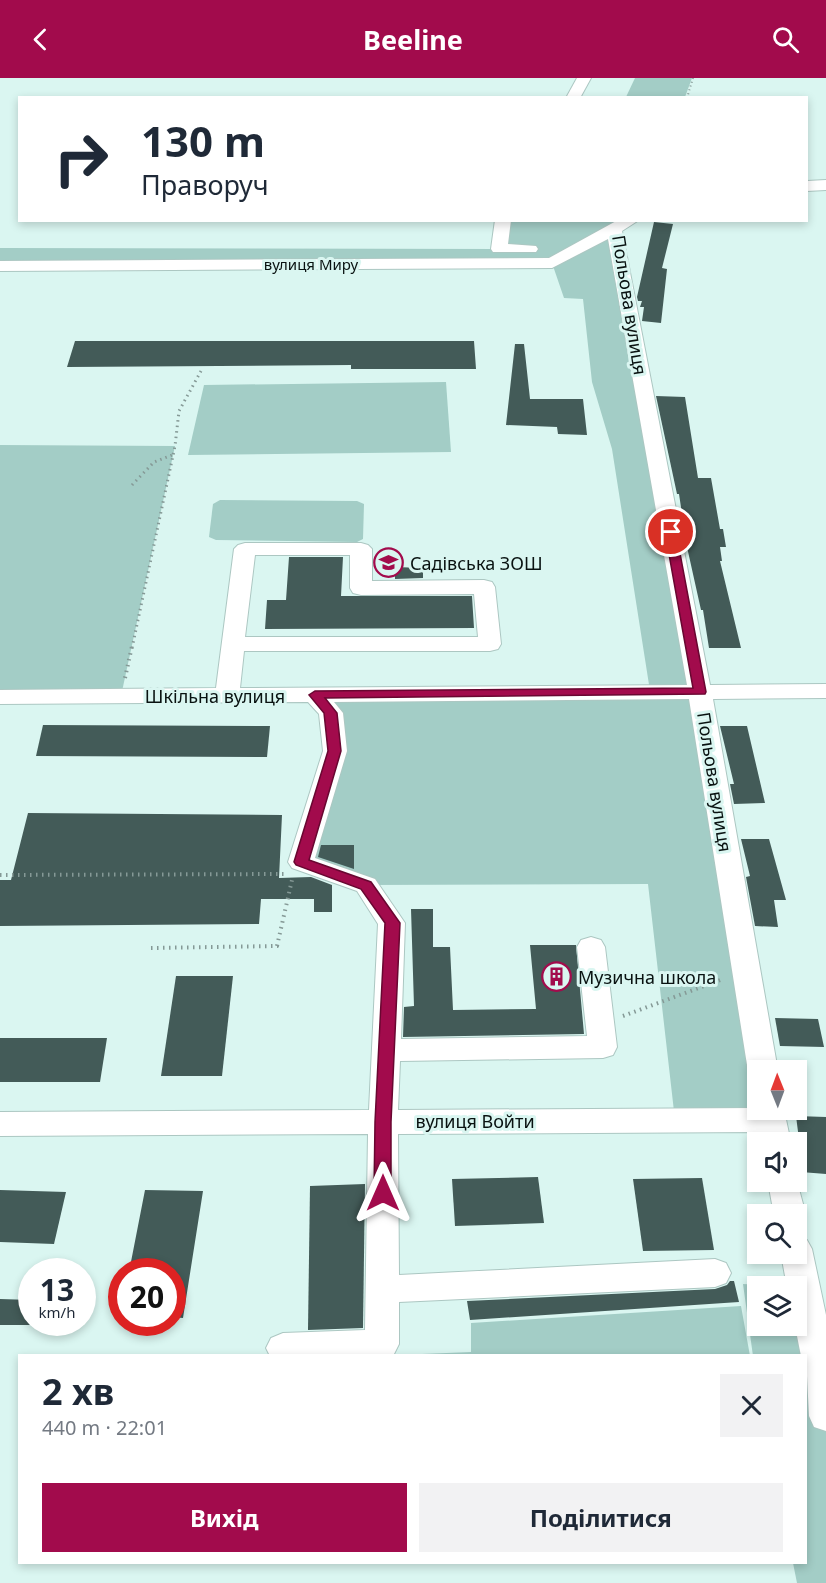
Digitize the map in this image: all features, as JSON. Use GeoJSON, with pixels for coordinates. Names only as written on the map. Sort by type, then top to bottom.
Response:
{"type":"FeatureCollection","features":[{"type":"Feature","properties":{"kind":"street"},"geometry":{"type":"LineString","coordinates":[[574,96],[584,78]]}},
{"type":"Feature","properties":{"kind":"street"},"geometry":{"type":"LineString","coordinates":[[808,186],[826,185]]}},
{"type":"Feature","properties":{"kind":"street"},"geometry":{"type":"LineString","coordinates":[[503,222],[499,249],[578,249]]}},
{"type":"Feature","properties":{"kind":"street","name":"вулиця Миру"},"geometry":{"type":"LineString","coordinates":[[0,266],[552,263],[622,225]]}},
{"type":"Feature","properties":{"kind":"street","name":"Польова вулиця"},"geometry":{"type":"LineString","coordinates":[[622,225],[761,1060]]}},
{"type":"Feature","properties":{"kind":"street"},"geometry":{"type":"LineString","coordinates":[[227,696],[245,549],[361,549],[361,588],[484,587],[489,644],[234,644]]}},
{"type":"Feature","properties":{"kind":"street","name":"Шкільна вулиця"},"geometry":{"type":"LineString","coordinates":[[0,697],[826,691]]}},
{"type":"Feature","properties":{"kind":"street"},"geometry":{"type":"LineString","coordinates":[[283,1348],[382,1344],[383,1122],[392,923],[366,885],[301,862],[335,751],[331,713],[315,695]]}},
{"type":"Feature","properties":{"kind":"street"},"geometry":{"type":"LineString","coordinates":[[386,1050],[603,1047],[591,947]]}},
{"type":"Feature","properties":{"kind":"street","name":"вулиця Войти"},"geometry":{"type":"LineString","coordinates":[[0,1124],[383,1122],[772,1124]]}},
{"type":"Feature","properties":{"kind":"street"},"geometry":{"type":"LineString","coordinates":[[799,1264],[820,1367],[826,1416]]}},
{"type":"Feature","properties":{"kind":"street"},"geometry":{"type":"LineString","coordinates":[[382,1289],[715,1273]]}},
{"type":"Feature","properties":{"kind":"path"},"geometry":{"type":"LineString","coordinates":[[688,96],[693,78]]}},
{"type":"Feature","properties":{"kind":"path"},"geometry":{"type":"LineString","coordinates":[[122,696],[173,455],[179,411],[201,370]]}},
{"type":"Feature","properties":{"kind":"path"},"geometry":{"type":"LineString","coordinates":[[132,485],[154,462],[173,455]]}},
{"type":"Feature","properties":{"kind":"path"},"geometry":{"type":"LineString","coordinates":[[0,875],[293,874],[277,946],[151,948]]}},
{"type":"Feature","properties":{"kind":"path"},"geometry":{"type":"LineString","coordinates":[[600,1024],[746,971]]}},
{"type":"Feature","properties":{"kind":"green space"},"geometry":{"type":"Polygon","coordinates":[[[635,78],[692,78],[685,96],[626,96],[635,78]]]}},
{"type":"Feature","properties":{"kind":"green space"},"geometry":{"type":"Polygon","coordinates":[[[503,222],[629,222],[614,229],[756,1060],[747,1060],[747,1111],[675,1120],[648,884],[366,885],[301,862],[335,751],[315,695],[650,691],[612,449],[592,382],[583,299],[564,298],[552,263],[0,266],[0,248],[498,249],[503,222]]]}},
{"type":"Feature","properties":{"kind":"green space"},"geometry":{"type":"Polygon","coordinates":[[[446,382],[451,452],[188,455],[204,385],[446,382]]]}},
{"type":"Feature","properties":{"kind":"green space"},"geometry":{"type":"Polygon","coordinates":[[[0,445],[175,446],[121,696],[0,697],[0,445]]]}},
{"type":"Feature","properties":{"kind":"green space"},"geometry":{"type":"Polygon","coordinates":[[[220,500],[357,501],[364,504],[363,539],[357,542],[216,540],[209,537],[213,504],[220,500]]]}},
{"type":"Feature","properties":{"kind":"green space"},"geometry":{"type":"Polygon","coordinates":[[[743,1284],[747,1284],[747,1313],[743,1284]]]}},
{"type":"Feature","properties":{"kind":"green space"},"geometry":{"type":"Polygon","coordinates":[[[807,1304],[826,1414],[826,1583],[797,1583],[793,1564],[807,1564],[807,1354],[753,1354],[750,1336],[807,1336],[807,1304]]]}},
{"type":"Feature","properties":{"kind":"green space"},"geometry":{"type":"Polygon","coordinates":[[[741,1306],[750,1354],[422,1354],[471,1352],[471,1323],[741,1306]]]}},
{"type":"Feature","properties":{"kind":"building"},"geometry":{"type":"Polygon","coordinates":[[[654,222],[673,224],[662,268],[667,269],[661,323],[642,321],[644,307],[640,307],[642,301],[638,301],[637,297],[654,222]]]}},
{"type":"Feature","properties":{"kind":"building"},"geometry":{"type":"Polygon","coordinates":[[[75,341],[474,341],[476,369],[351,369],[351,365],[67,367],[75,341]]]}},
{"type":"Feature","properties":{"kind":"building"},"geometry":{"type":"Polygon","coordinates":[[[515,344],[524,344],[530,399],[583,399],[587,435],[558,434],[557,427],[506,425],[515,344]]]}},
{"type":"Feature","properties":{"kind":"building"},"geometry":{"type":"Polygon","coordinates":[[[656,396],[685,397],[698,478],[711,478],[720,529],[723,529],[726,547],[720,547],[722,561],[720,561],[741,648],[709,648],[703,610],[701,610],[687,547],[679,494],[677,494],[656,396]]]}},
{"type":"Feature","properties":{"kind":"building"},"geometry":{"type":"Polygon","coordinates":[[[289,557],[343,557],[341,596],[472,596],[474,628],[265,629],[267,600],[286,600],[289,557]]]}},
{"type":"Feature","properties":{"kind":"building"},"geometry":{"type":"Polygon","coordinates":[[[395,567],[423,568],[423,578],[395,579],[395,567]]]}},
{"type":"Feature","properties":{"kind":"building"},"geometry":{"type":"Polygon","coordinates":[[[43,725],[270,726],[267,757],[36,756],[43,725]]]}},
{"type":"Feature","properties":{"kind":"building"},"geometry":{"type":"Polygon","coordinates":[[[720,726],[747,726],[765,803],[734,804],[730,784],[734,784],[720,726]]]}},
{"type":"Feature","properties":{"kind":"building"},"geometry":{"type":"Polygon","coordinates":[[[28,813],[282,815],[279,878],[311,877],[332,885],[332,912],[314,912],[314,899],[261,899],[259,924],[0,926],[0,880],[11,880],[28,813]]]}},
{"type":"Feature","properties":{"kind":"building"},"geometry":{"type":"Polygon","coordinates":[[[741,839],[769,839],[786,900],[774,900],[778,927],[755,926],[746,877],[750,876],[741,839]]]}},
{"type":"Feature","properties":{"kind":"building"},"geometry":{"type":"Polygon","coordinates":[[[321,845],[354,845],[354,869],[318,857],[321,845]]]}},
{"type":"Feature","properties":{"kind":"building","name":"Музична школа"},"geometry":{"type":"Polygon","coordinates":[[[411,909],[433,909],[433,947],[450,947],[453,1010],[536,1009],[530,945],[576,945],[584,1034],[403,1037],[404,1007],[414,1006],[411,909]]]}},
{"type":"Feature","properties":{"kind":"building"},"geometry":{"type":"Polygon","coordinates":[[[176,976],[233,976],[222,1076],[161,1076],[176,976]]]}},
{"type":"Feature","properties":{"kind":"building"},"geometry":{"type":"Polygon","coordinates":[[[775,1018],[818,1019],[824,1047],[780,1046],[775,1018]]]}},
{"type":"Feature","properties":{"kind":"building"},"geometry":{"type":"Polygon","coordinates":[[[0,1038],[107,1038],[100,1082],[0,1082],[0,1038]]]}},
{"type":"Feature","properties":{"kind":"building"},"geometry":{"type":"Polygon","coordinates":[[[807,1116],[826,1117],[826,1174],[807,1172],[807,1132],[798,1132],[797,1120],[807,1120],[807,1116]]]}},
{"type":"Feature","properties":{"kind":"building"},"geometry":{"type":"Polygon","coordinates":[[[538,1177],[544,1223],[455,1226],[452,1179],[538,1177]]]}},
{"type":"Feature","properties":{"kind":"building"},"geometry":{"type":"Polygon","coordinates":[[[702,1178],[714,1250],[643,1251],[633,1179],[702,1178]]]}},
{"type":"Feature","properties":{"kind":"building"},"geometry":{"type":"Polygon","coordinates":[[[365,1184],[363,1328],[308,1330],[310,1186],[365,1184]]]}},
{"type":"Feature","properties":{"kind":"building"},"geometry":{"type":"Polygon","coordinates":[[[0,1190],[66,1192],[54,1244],[0,1242],[0,1190]]]}},
{"type":"Feature","properties":{"kind":"building"},"geometry":{"type":"Polygon","coordinates":[[[145,1190],[203,1191],[186,1299],[186,1258],[132,1258],[145,1190]]]}},
{"type":"Feature","properties":{"kind":"building"},"geometry":{"type":"Polygon","coordinates":[[[730,1281],[734,1281],[739,1302],[470,1320],[467,1301],[715,1289],[727,1285],[730,1281]]]}},
{"type":"Feature","properties":{"kind":"building"},"geometry":{"type":"Polygon","coordinates":[[[0,1299],[18,1300],[18,1325],[0,1325],[0,1299]]]}},
{"type":"Feature","properties":{"kind":"place","name":"Садівська ЗОШ"},"geometry":{"type":"Point","coordinates":[389,563]}},
{"type":"Feature","properties":{"kind":"place","name":"Музична школа"},"geometry":{"type":"Point","coordinates":[557,977]}},
{"type":"Feature","properties":{"kind":"route"},"geometry":{"type":"LineString","coordinates":[[383,1193],[383,1122],[392,923],[366,885],[301,862],[335,751],[331,713],[315,695],[700,692],[671,532]]}}]}
